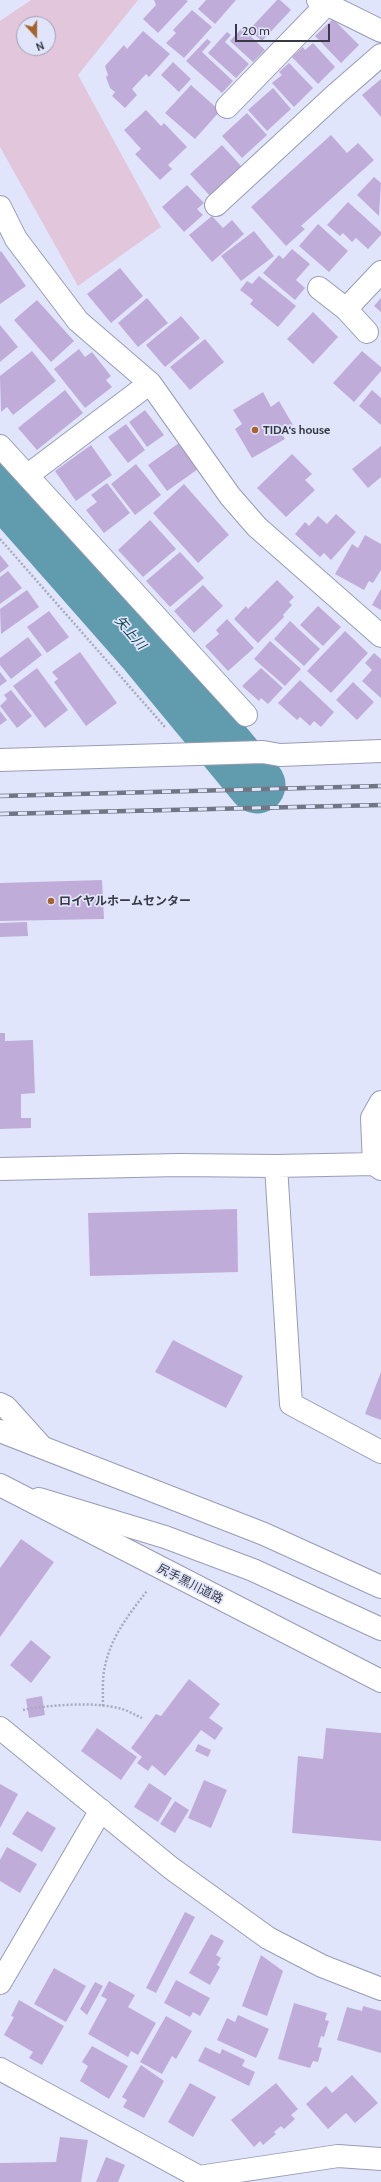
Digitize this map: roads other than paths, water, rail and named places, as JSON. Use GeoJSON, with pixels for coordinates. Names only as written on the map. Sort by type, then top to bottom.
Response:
{"type":"FeatureCollection","features":[{"type":"Feature","properties":{"kind":"street"},"geometry":{"type":"LineString","coordinates":[[227,106],[322,2],[381,31]]}},
{"type":"Feature","properties":{"kind":"street"},"geometry":{"type":"LineString","coordinates":[[216,206],[334,96],[381,55]]}},
{"type":"Feature","properties":{"kind":"street"},"geometry":{"type":"LineString","coordinates":[[0,207],[16,239],[78,321],[150,383],[230,496],[258,527],[381,636]]}},
{"type":"Feature","properties":{"kind":"street"},"geometry":{"type":"LineString","coordinates":[[346,309],[381,272]]}},
{"type":"Feature","properties":{"kind":"street"},"geometry":{"type":"LineString","coordinates":[[318,288],[346,309],[367,332]]}},
{"type":"Feature","properties":{"kind":"street"},"geometry":{"type":"LineString","coordinates":[[28,475],[150,383]]}},
{"type":"Feature","properties":{"kind":"street"},"geometry":{"type":"LineString","coordinates":[[0,446],[246,715]]}},
{"type":"Feature","properties":{"kind":"street"},"geometry":{"type":"LineString","coordinates":[[0,760],[263,752],[280,755],[381,751]]}},
{"type":"Feature","properties":{"kind":"street"},"geometry":{"type":"LineString","coordinates":[[0,1169],[178,1165],[378,1166],[372,1118],[381,1102]]}},
{"type":"Feature","properties":{"kind":"street"},"geometry":{"type":"LineString","coordinates":[[276,1166],[291,1404],[381,1452]]}},
{"type":"Feature","properties":{"kind":"street"},"geometry":{"type":"LineString","coordinates":[[0,1404],[6,1407],[42,1447]]}},
{"type":"Feature","properties":{"kind":"street"},"geometry":{"type":"LineString","coordinates":[[0,1431],[264,1534],[381,1588]]}},
{"type":"Feature","properties":{"kind":"street"},"geometry":{"type":"LineString","coordinates":[[7,1488],[172,1540],[253,1570],[381,1629]]}},
{"type":"Feature","properties":{"kind":"street","name":"尻手黒川道路"},"geometry":{"type":"LineString","coordinates":[[7,1488],[381,1681]]}},
{"type":"Feature","properties":{"kind":"street"},"geometry":{"type":"LineString","coordinates":[[0,1728],[171,1868],[268,1938],[322,1966],[381,1989]]}},
{"type":"Feature","properties":{"kind":"street"},"geometry":{"type":"LineString","coordinates":[[0,1983],[101,1810]]}},
{"type":"Feature","properties":{"kind":"street"},"geometry":{"type":"LineString","coordinates":[[0,2069],[199,2177],[338,2156],[381,2159]]}},
{"type":"Feature","properties":{"kind":"waterway","name":"矢上川"},"geometry":{"type":"LineString","coordinates":[[0,485],[147,652],[257,785]]}},
{"type":"Feature","properties":{"kind":"railway"},"geometry":{"type":"LineString","coordinates":[[0,796],[381,786]]}},
{"type":"Feature","properties":{"kind":"railway"},"geometry":{"type":"LineString","coordinates":[[0,814],[381,805]]}},
{"type":"Feature","properties":{"kind":"place","name":"TIDA‘s house"},"geometry":{"type":"Point","coordinates":[255,430]}},
{"type":"Feature","properties":{"kind":"place","name":"ロイヤルホームセンター"},"geometry":{"type":"Point","coordinates":[51,901]}}]}
